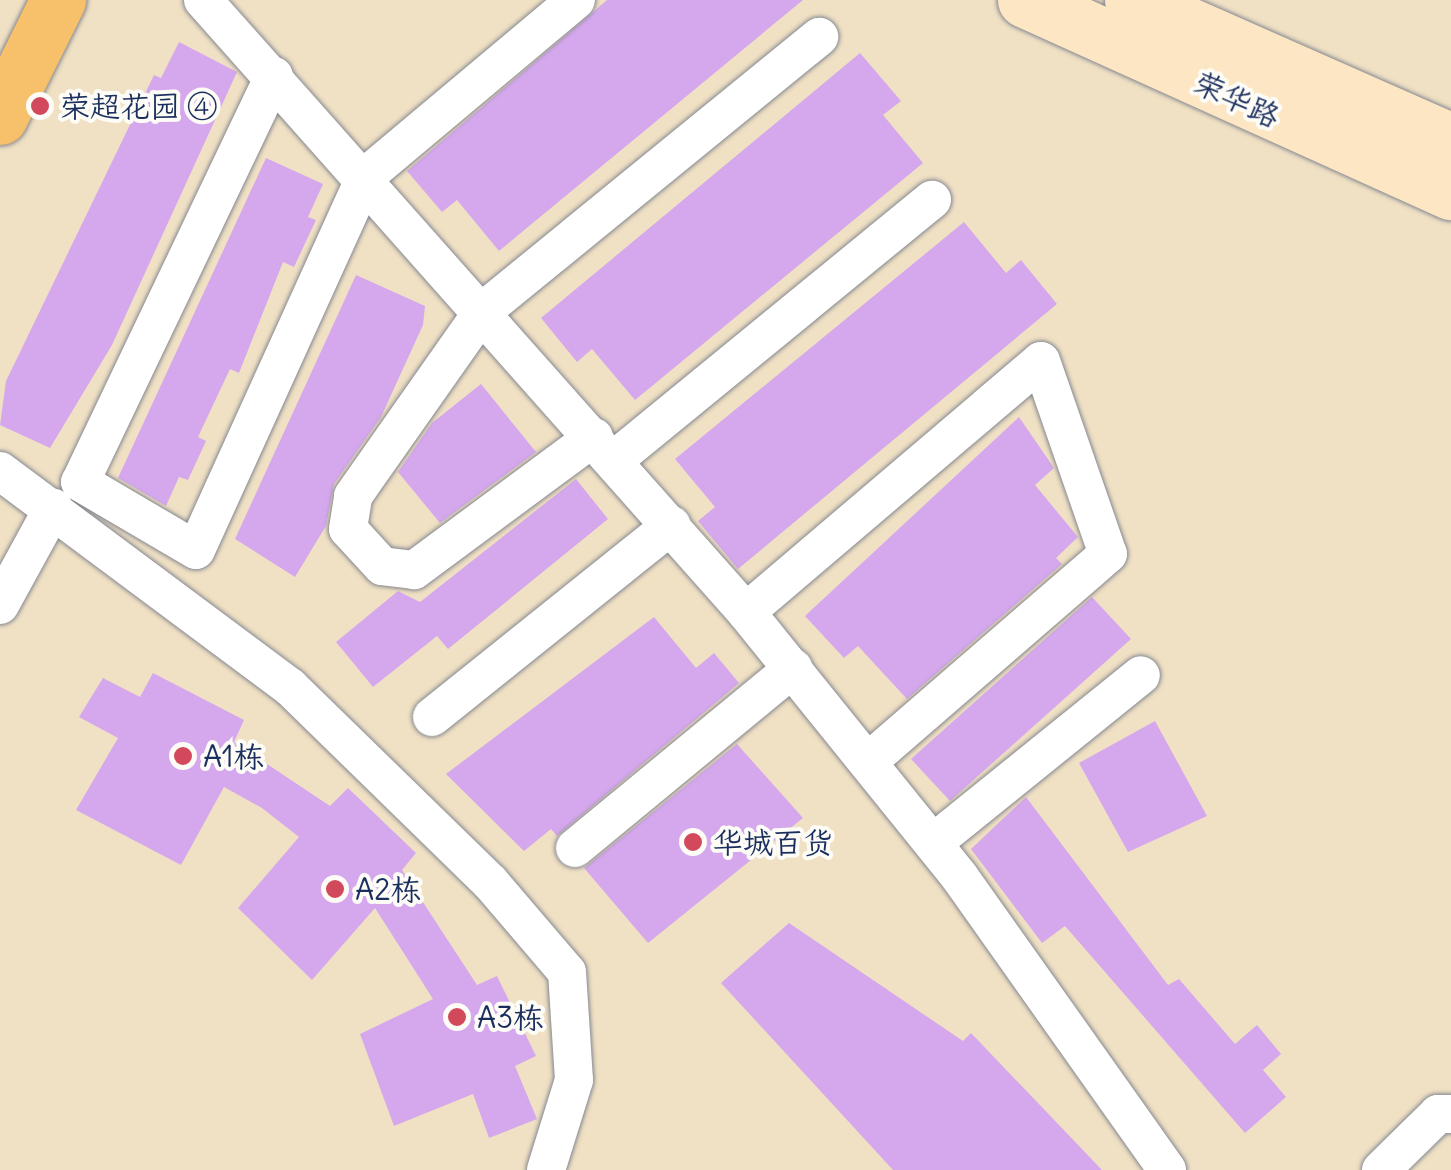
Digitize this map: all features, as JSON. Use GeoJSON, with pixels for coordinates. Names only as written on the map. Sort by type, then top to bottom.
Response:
{"type":"FeatureCollection","features":[{"type":"Feature","properties":{"kind":"highway"},"geometry":{"type":"LineString","coordinates":[[0,117],[58,0]]}},
{"type":"Feature","properties":{"kind":"street"},"geometry":{"type":"LineString","coordinates":[[203,0],[366,176],[746,612],[933,843],[1167,1170]]}},
{"type":"Feature","properties":{"kind":"street"},"geometry":{"type":"LineString","coordinates":[[274,76],[80,482],[196,550],[366,176],[576,0]]}},
{"type":"Feature","properties":{"kind":"street","name":"荣华路"},"geometry":{"type":"LineString","coordinates":[[1025,0],[1451,192]]}},
{"type":"Feature","properties":{"kind":"street","name":"荣华路"},"geometry":{"type":"LineString","coordinates":[[1132,0],[1451,141]]}},
{"type":"Feature","properties":{"kind":"street"},"geometry":{"type":"LineString","coordinates":[[819,37],[483,311],[354,496],[348,529],[382,566],[414,570],[604,449],[932,200]]}},
{"type":"Feature","properties":{"kind":"street"},"geometry":{"type":"LineString","coordinates":[[746,612],[1041,361],[1108,554],[868,762]]}},
{"type":"Feature","properties":{"kind":"street"},"geometry":{"type":"LineString","coordinates":[[0,472],[290,688],[490,882],[567,972],[574,1080],[546,1170]]}},
{"type":"Feature","properties":{"kind":"street"},"geometry":{"type":"LineString","coordinates":[[0,605],[53,508]]}},
{"type":"Feature","properties":{"kind":"street"},"geometry":{"type":"LineString","coordinates":[[432,717],[672,525]]}},
{"type":"Feature","properties":{"kind":"street"},"geometry":{"type":"LineString","coordinates":[[575,848],[792,668]]}},
{"type":"Feature","properties":{"kind":"street"},"geometry":{"type":"LineString","coordinates":[[933,843],[1141,675]]}},
{"type":"Feature","properties":{"kind":"street"},"geometry":{"type":"LineString","coordinates":[[1381,1170],[1438,1114],[1451,1114]]}},
{"type":"Feature","properties":{"kind":"building"},"geometry":{"type":"Polygon","coordinates":[[[607,0],[803,0],[499,251],[457,200],[442,212],[407,171],[607,0]]]}},
{"type":"Feature","properties":{"kind":"building"},"geometry":{"type":"Polygon","coordinates":[[[179,42],[237,72],[112,345],[50,448],[0,425],[6,381],[154,75],[161,78],[179,42]]]}},
{"type":"Feature","properties":{"kind":"building"},"geometry":{"type":"Polygon","coordinates":[[[860,53],[901,101],[883,115],[923,163],[635,400],[592,349],[577,362],[541,318],[860,53]]]}},
{"type":"Feature","properties":{"kind":"building"},"geometry":{"type":"Polygon","coordinates":[[[266,158],[323,184],[308,217],[316,220],[294,267],[283,262],[239,373],[230,369],[198,437],[206,441],[188,480],[179,477],[166,506],[118,478],[266,158]]]}},
{"type":"Feature","properties":{"kind":"building"},"geometry":{"type":"Polygon","coordinates":[[[964,222],[1006,273],[1021,260],[1057,304],[738,569],[698,521],[715,507],[675,459],[964,222]]]}},
{"type":"Feature","properties":{"kind":"building"},"geometry":{"type":"Polygon","coordinates":[[[356,275],[425,306],[423,325],[381,417],[334,484],[326,526],[295,577],[235,539],[356,275]]]}},
{"type":"Feature","properties":{"kind":"building"},"geometry":{"type":"Polygon","coordinates":[[[481,384],[536,452],[440,523],[398,472],[432,423],[481,384]]]}},
{"type":"Feature","properties":{"kind":"building"},"geometry":{"type":"Polygon","coordinates":[[[1019,417],[1054,468],[1035,485],[1078,537],[1056,558],[1062,564],[907,699],[858,646],[844,658],[805,616],[1019,417]]]}},
{"type":"Feature","properties":{"kind":"building"},"geometry":{"type":"Polygon","coordinates":[[[576,479],[608,519],[448,649],[437,636],[373,687],[336,642],[398,591],[420,602],[576,479]]]}},
{"type":"Feature","properties":{"kind":"building"},"geometry":{"type":"Polygon","coordinates":[[[1092,597],[1131,639],[950,801],[911,759],[1092,597]]]}},
{"type":"Feature","properties":{"kind":"building"},"geometry":{"type":"Polygon","coordinates":[[[654,617],[696,668],[714,653],[739,683],[557,836],[551,829],[524,851],[446,774],[654,617]]]}},
{"type":"Feature","properties":{"kind":"building"},"geometry":{"type":"Polygon","coordinates":[[[153,673],[244,720],[234,742],[330,806],[348,788],[416,853],[402,870],[477,985],[497,976],[536,1056],[515,1066],[537,1119],[489,1138],[473,1094],[394,1126],[360,1034],[433,999],[375,908],[312,980],[238,908],[299,837],[262,808],[224,787],[181,865],[76,810],[118,738],[79,717],[103,678],[140,697],[153,673]]]}},
{"type":"Feature","properties":{"kind":"building"},"geometry":{"type":"Polygon","coordinates":[[[1155,721],[1207,816],[1128,852],[1079,763],[1155,721]]]}},
{"type":"Feature","properties":{"kind":"building","name":"华城百货"},"geometry":{"type":"Polygon","coordinates":[[[737,744],[803,818],[648,943],[584,868],[737,744]]]}},
{"type":"Feature","properties":{"kind":"building"},"geometry":{"type":"Polygon","coordinates":[[[1026,797],[1168,985],[1179,979],[1235,1044],[1257,1025],[1281,1054],[1263,1070],[1286,1097],[1245,1133],[1065,926],[1042,943],[971,849],[1026,797]]]}},
{"type":"Feature","properties":{"kind":"building"},"geometry":{"type":"Polygon","coordinates":[[[789,923],[963,1041],[971,1033],[1102,1170],[893,1170],[721,983],[789,923]]]}},
{"type":"Feature","properties":{"kind":"place","name":"荣超花园 ④"},"geometry":{"type":"Point","coordinates":[40,106]}},
{"type":"Feature","properties":{"kind":"place","name":"A1栋"},"geometry":{"type":"Point","coordinates":[183,756]}},
{"type":"Feature","properties":{"kind":"place","name":"华城百货"},"geometry":{"type":"Point","coordinates":[693,842]}},
{"type":"Feature","properties":{"kind":"place","name":"A2栋"},"geometry":{"type":"Point","coordinates":[335,889]}},
{"type":"Feature","properties":{"kind":"place","name":"A3栋"},"geometry":{"type":"Point","coordinates":[457,1017]}}]}
